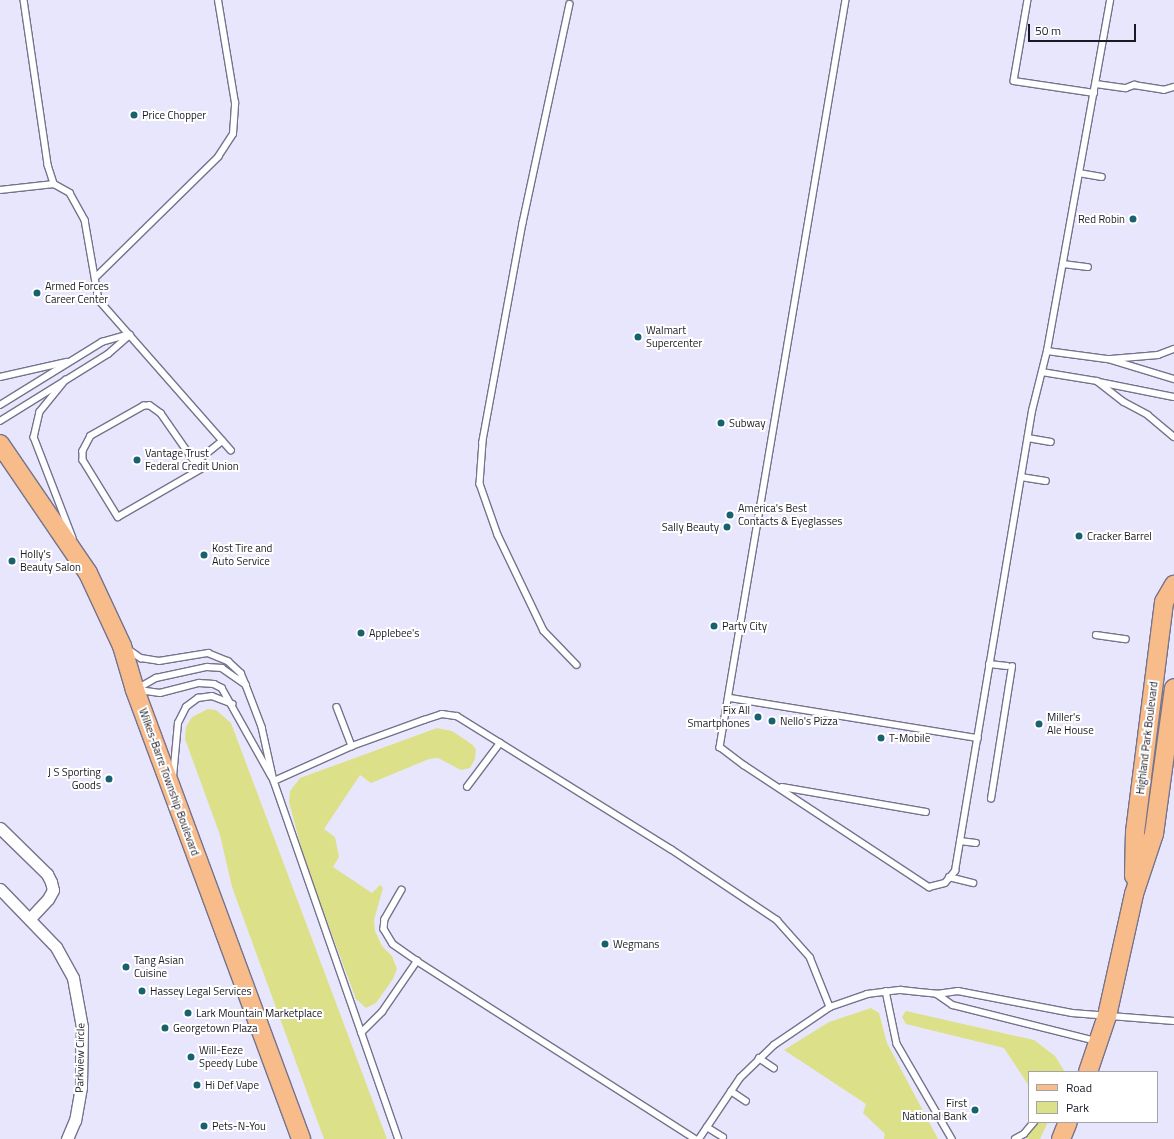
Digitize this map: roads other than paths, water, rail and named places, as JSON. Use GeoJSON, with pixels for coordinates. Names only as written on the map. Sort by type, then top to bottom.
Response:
{"type":"FeatureCollection","features":[{"type":"Feature","properties":{"kind":"main road","name":"Wilkes-Barre Township Boulevard"},"geometry":{"type":"LineString","coordinates":[[0,444],[88,573],[122,646],[135,690],[301,1139]]}},
{"type":"Feature","properties":{"kind":"main road","name":"Highland Park Boulevard"},"geometry":{"type":"LineString","coordinates":[[1134,894],[1135,832],[1164,602],[1174,585]]}},
{"type":"Feature","properties":{"kind":"main road","name":"Highland Park Boulevard"},"geometry":{"type":"LineString","coordinates":[[1088,1071],[1107,1016],[1134,894],[1154,834],[1174,688]]}},
{"type":"Feature","properties":{"kind":"main road"},"geometry":{"type":"LineString","coordinates":[[1061,1139],[1068,1123]]}},
{"type":"Feature","properties":{"kind":"street"},"geometry":{"type":"LineString","coordinates":[[0,828],[47,874],[51,882],[53,890],[48,899],[30,918]]}},
{"type":"Feature","properties":{"kind":"street","name":"Parkview Circle"},"geometry":{"type":"LineString","coordinates":[[0,889],[30,918],[56,947],[65,961],[78,998],[82,1027],[81,1087],[75,1120],[67,1139]]}},
{"type":"Feature","properties":{"kind":"lane"},"geometry":{"type":"LineString","coordinates":[[24,0],[48,165],[54,184]]}},
{"type":"Feature","properties":{"kind":"lane"},"geometry":{"type":"LineString","coordinates":[[95,278],[218,157],[233,134],[235,103],[218,0]]}},
{"type":"Feature","properties":{"kind":"lane"},"geometry":{"type":"LineString","coordinates":[[846,0],[730,698],[720,747],[744,766],[778,786],[929,886],[945,883],[955,871],[1021,477],[1047,351],[1110,0]]}},
{"type":"Feature","properties":{"kind":"lane"},"geometry":{"type":"LineString","coordinates":[[1028,0],[1014,80],[1094,93]]}},
{"type":"Feature","properties":{"kind":"lane"},"geometry":{"type":"LineString","coordinates":[[570,4],[523,222],[484,442],[480,484],[498,535],[544,631],[577,665]]}},
{"type":"Feature","properties":{"kind":"lane"},"geometry":{"type":"LineString","coordinates":[[1096,84],[1126,88],[1134,85],[1164,90],[1174,87]]}},
{"type":"Feature","properties":{"kind":"lane"},"geometry":{"type":"LineString","coordinates":[[1079,173],[1102,177]]}},
{"type":"Feature","properties":{"kind":"lane"},"geometry":{"type":"LineString","coordinates":[[0,190],[54,184],[70,193],[85,220],[99,300],[231,450]]}},
{"type":"Feature","properties":{"kind":"lane"},"geometry":{"type":"LineString","coordinates":[[1063,264],[1088,267]]}},
{"type":"Feature","properties":{"kind":"lane"},"geometry":{"type":"LineString","coordinates":[[0,405],[102,342],[130,334]]}},
{"type":"Feature","properties":{"kind":"lane"},"geometry":{"type":"LineString","coordinates":[[0,421],[108,354],[130,334]]}},
{"type":"Feature","properties":{"kind":"lane"},"geometry":{"type":"LineString","coordinates":[[1108,360],[1158,355],[1174,349]]}},
{"type":"Feature","properties":{"kind":"lane"},"geometry":{"type":"LineString","coordinates":[[1047,351],[1108,360],[1174,379]]}},
{"type":"Feature","properties":{"kind":"lane"},"geometry":{"type":"LineString","coordinates":[[0,378],[70,361]]}},
{"type":"Feature","properties":{"kind":"lane"},"geometry":{"type":"LineString","coordinates":[[1042,372],[1097,381],[1174,398]]}},
{"type":"Feature","properties":{"kind":"lane"},"geometry":{"type":"LineString","coordinates":[[66,380],[40,412],[34,437],[88,573]]}},
{"type":"Feature","properties":{"kind":"lane"},"geometry":{"type":"LineString","coordinates":[[1097,381],[1124,402],[1148,415],[1174,437]]}},
{"type":"Feature","properties":{"kind":"lane"},"geometry":{"type":"LineString","coordinates":[[144,406],[150,406],[161,414],[195,462],[201,469],[118,517],[83,460],[82,451],[91,436],[144,406]]}},
{"type":"Feature","properties":{"kind":"lane"},"geometry":{"type":"LineString","coordinates":[[1028,438],[1051,442]]}},
{"type":"Feature","properties":{"kind":"lane"},"geometry":{"type":"LineString","coordinates":[[195,462],[222,441]]}},
{"type":"Feature","properties":{"kind":"lane"},"geometry":{"type":"LineString","coordinates":[[1021,477],[1046,481]]}},
{"type":"Feature","properties":{"kind":"lane"},"geometry":{"type":"LineString","coordinates":[[1096,635],[1126,639]]}},
{"type":"Feature","properties":{"kind":"lane"},"geometry":{"type":"LineString","coordinates":[[122,646],[141,658],[160,661],[208,653],[228,661],[241,673],[262,727],[274,781],[361,1033],[400,1139]]}},
{"type":"Feature","properties":{"kind":"lane"},"geometry":{"type":"LineString","coordinates":[[989,664],[1010,667],[991,798]]}},
{"type":"Feature","properties":{"kind":"lane"},"geometry":{"type":"LineString","coordinates":[[135,690],[156,678],[207,667],[222,668],[246,685]]}},
{"type":"Feature","properties":{"kind":"lane"},"geometry":{"type":"LineString","coordinates":[[135,690],[160,693],[199,683],[214,684],[222,688],[233,704],[247,736],[274,781]]}},
{"type":"Feature","properties":{"kind":"lane"},"geometry":{"type":"LineString","coordinates":[[172,790],[178,723],[186,707],[198,698],[212,696],[233,704]]}},
{"type":"Feature","properties":{"kind":"lane"},"geometry":{"type":"LineString","coordinates":[[730,698],[978,738]]}},
{"type":"Feature","properties":{"kind":"lane"},"geometry":{"type":"LineString","coordinates":[[337,707],[352,746]]}},
{"type":"Feature","properties":{"kind":"lane"},"geometry":{"type":"LineString","coordinates":[[274,781],[300,767],[352,746],[442,714],[457,716],[671,849],[777,920],[810,957],[830,1007]]}},
{"type":"Feature","properties":{"kind":"lane"},"geometry":{"type":"LineString","coordinates":[[467,787],[500,742]]}},
{"type":"Feature","properties":{"kind":"lane"},"geometry":{"type":"LineString","coordinates":[[778,786],[926,812]]}},
{"type":"Feature","properties":{"kind":"lane"},"geometry":{"type":"LineString","coordinates":[[960,841],[976,843]]}},
{"type":"Feature","properties":{"kind":"lane"},"geometry":{"type":"LineString","coordinates":[[949,877],[973,883]]}},
{"type":"Feature","properties":{"kind":"lane"},"geometry":{"type":"LineString","coordinates":[[402,890],[385,919],[384,929],[393,944],[417,962],[695,1139]]}},
{"type":"Feature","properties":{"kind":"lane"},"geometry":{"type":"LineString","coordinates":[[361,1033],[382,1012],[417,962]]}},
{"type":"Feature","properties":{"kind":"lane"},"geometry":{"type":"LineString","coordinates":[[699,1139],[731,1091],[759,1058],[800,1025],[830,1007],[868,994],[901,990],[936,994],[958,990],[1072,1013],[1174,1021]]}},
{"type":"Feature","properties":{"kind":"lane"},"geometry":{"type":"LineString","coordinates":[[886,992],[897,1044],[952,1139]]}},
{"type":"Feature","properties":{"kind":"lane"},"geometry":{"type":"LineString","coordinates":[[936,994],[953,1005],[1098,1041]]}},
{"type":"Feature","properties":{"kind":"lane"},"geometry":{"type":"LineString","coordinates":[[759,1058],[774,1068]]}},
{"type":"Feature","properties":{"kind":"lane"},"geometry":{"type":"LineString","coordinates":[[731,1091],[746,1101]]}},
{"type":"Feature","properties":{"kind":"lane"},"geometry":{"type":"LineString","coordinates":[[1015,1139],[1024,1134],[1033,1123]]}},
{"type":"Feature","properties":{"kind":"lane"},"geometry":{"type":"LineString","coordinates":[[707,1127],[722,1137]]}},
{"type":"Feature","properties":{"kind":"place","name":"Price Chopper"},"geometry":{"type":"Point","coordinates":[134,115]}},
{"type":"Feature","properties":{"kind":"place","name":"Red Robin"},"geometry":{"type":"Point","coordinates":[1133,219]}},
{"type":"Feature","properties":{"kind":"place","name":"Armed Forces Career Center"},"geometry":{"type":"Point","coordinates":[37,293]}},
{"type":"Feature","properties":{"kind":"place","name":"Walmart Supercenter"},"geometry":{"type":"Point","coordinates":[638,337]}},
{"type":"Feature","properties":{"kind":"place","name":"Subway"},"geometry":{"type":"Point","coordinates":[721,423]}},
{"type":"Feature","properties":{"kind":"place","name":"Vantage Trust Federal Credit Union"},"geometry":{"type":"Point","coordinates":[137,460]}},
{"type":"Feature","properties":{"kind":"place","name":"America's Best Contacts & Eyeglasses"},"geometry":{"type":"Point","coordinates":[730,515]}},
{"type":"Feature","properties":{"kind":"place","name":"Sally Beauty"},"geometry":{"type":"Point","coordinates":[727,527]}},
{"type":"Feature","properties":{"kind":"place","name":"Cracker Barrel"},"geometry":{"type":"Point","coordinates":[1079,536]}},
{"type":"Feature","properties":{"kind":"place","name":"Kost Tire and Auto Service"},"geometry":{"type":"Point","coordinates":[204,555]}},
{"type":"Feature","properties":{"kind":"place","name":"Holly's Beauty Salon"},"geometry":{"type":"Point","coordinates":[12,561]}},
{"type":"Feature","properties":{"kind":"place","name":"Party City"},"geometry":{"type":"Point","coordinates":[714,626]}},
{"type":"Feature","properties":{"kind":"place","name":"Applebee's"},"geometry":{"type":"Point","coordinates":[361,633]}},
{"type":"Feature","properties":{"kind":"place","name":"Fix All Smartphones"},"geometry":{"type":"Point","coordinates":[758,717]}},
{"type":"Feature","properties":{"kind":"place","name":"Nello's Pizza"},"geometry":{"type":"Point","coordinates":[772,721]}},
{"type":"Feature","properties":{"kind":"place","name":"Miller's Ale House"},"geometry":{"type":"Point","coordinates":[1039,724]}},
{"type":"Feature","properties":{"kind":"place","name":"T-Mobile"},"geometry":{"type":"Point","coordinates":[881,738]}},
{"type":"Feature","properties":{"kind":"place","name":"J S Sporting Goods"},"geometry":{"type":"Point","coordinates":[109,779]}},
{"type":"Feature","properties":{"kind":"place","name":"Wegmans"},"geometry":{"type":"Point","coordinates":[605,944]}},
{"type":"Feature","properties":{"kind":"place","name":"Tang Asian Cuisine"},"geometry":{"type":"Point","coordinates":[126,967]}},
{"type":"Feature","properties":{"kind":"place","name":"Hassey Legal Services"},"geometry":{"type":"Point","coordinates":[142,991]}},
{"type":"Feature","properties":{"kind":"place","name":"Lark Mountain Marketplace"},"geometry":{"type":"Point","coordinates":[188,1013]}},
{"type":"Feature","properties":{"kind":"place","name":"Georgetown Plaza"},"geometry":{"type":"Point","coordinates":[165,1028]}},
{"type":"Feature","properties":{"kind":"place","name":"Will-Eeze Speedy Lube"},"geometry":{"type":"Point","coordinates":[191,1057]}},
{"type":"Feature","properties":{"kind":"place","name":"Hi Def Vape"},"geometry":{"type":"Point","coordinates":[197,1085]}},
{"type":"Feature","properties":{"kind":"place","name":"First National Bank"},"geometry":{"type":"Point","coordinates":[975,1110]}},
{"type":"Feature","properties":{"kind":"place","name":"Pets-N-You"},"geometry":{"type":"Point","coordinates":[204,1126]}}]}
